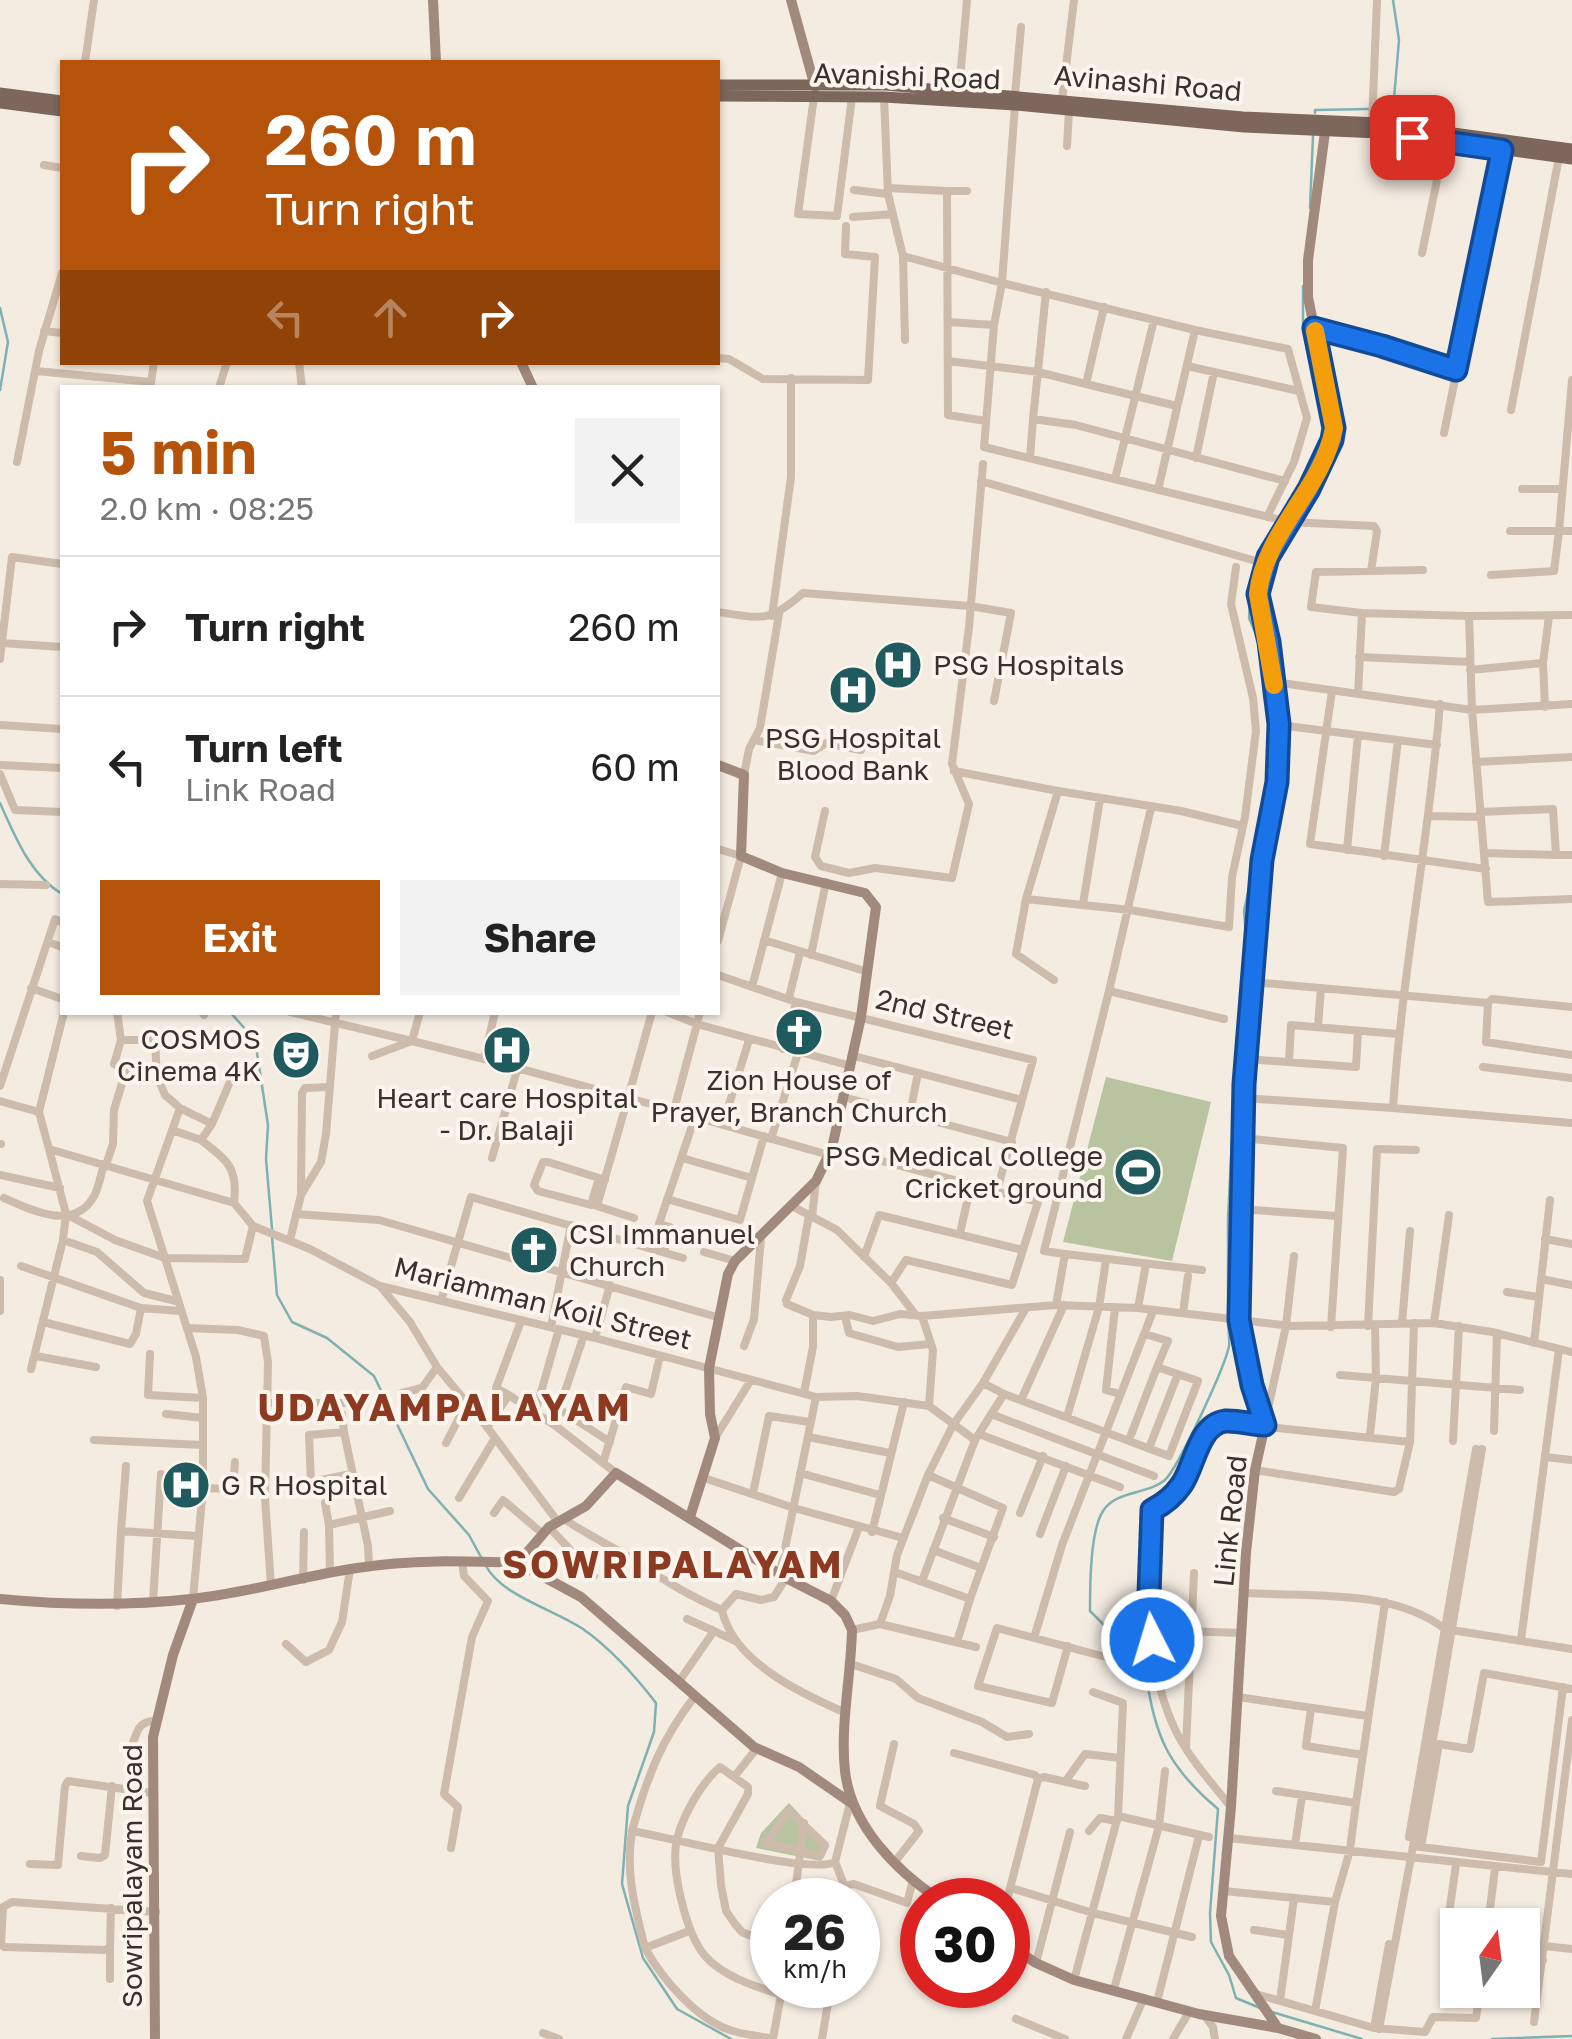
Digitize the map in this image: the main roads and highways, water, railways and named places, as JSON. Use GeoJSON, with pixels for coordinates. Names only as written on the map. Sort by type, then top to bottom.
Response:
{"type":"FeatureCollection","features":[{"type":"Feature","properties":{"kind":"main road","name":"Avinashi Road"},"geometry":{"type":"LineString","coordinates":[[720,85],[814,92],[885,85],[1323,128],[1372,113],[1572,149]]}},
{"type":"Feature","properties":{"kind":"main road","name":"Avanishi Road"},"geometry":{"type":"LineString","coordinates":[[720,96],[814,92],[1015,100]]}},
{"type":"Feature","properties":{"kind":"main road"},"geometry":{"type":"LineString","coordinates":[[0,93],[60,102]]}},
{"type":"Feature","properties":{"kind":"main road"},"geometry":{"type":"LineString","coordinates":[[0,103],[60,111]]}},
{"type":"Feature","properties":{"kind":"main road"},"geometry":{"type":"LineString","coordinates":[[1323,128],[1565,158]]}},
{"type":"Feature","properties":{"kind":"waterway"},"geometry":{"type":"LineString","coordinates":[[1377,109],[1393,110],[1399,40],[1393,0]]}},
{"type":"Feature","properties":{"kind":"waterway"},"geometry":{"type":"LineString","coordinates":[[1315,113],[1369,109]]}},
{"type":"Feature","properties":{"kind":"waterway"},"geometry":{"type":"LineString","coordinates":[[1310,208],[1313,136]]}},
{"type":"Feature","properties":{"kind":"waterway"},"geometry":{"type":"LineString","coordinates":[[1303,286],[1303,331],[1326,436],[1316,463]]}},
{"type":"Feature","properties":{"kind":"waterway"},"geometry":{"type":"LineString","coordinates":[[0,308],[8,342],[0,390]]}},
{"type":"Feature","properties":{"kind":"waterway"},"geometry":{"type":"LineString","coordinates":[[1300,495],[1312,470]]}},
{"type":"Feature","properties":{"kind":"waterway"},"geometry":{"type":"LineString","coordinates":[[1262,559],[1271,544]]}},
{"type":"Feature","properties":{"kind":"waterway"},"geometry":{"type":"LineString","coordinates":[[1228,1314],[1228,1217],[1238,1027],[1247,949],[1244,911],[1272,781],[1264,653],[1249,618],[1255,581]]}},
{"type":"Feature","properties":{"kind":"waterway"},"geometry":{"type":"LineString","coordinates":[[0,803],[32,866],[60,893]]}},
{"type":"Feature","properties":{"kind":"waterway"},"geometry":{"type":"LineString","coordinates":[[233,1015],[255,1040],[268,1125],[266,1159],[272,1229]]}},
{"type":"Feature","properties":{"kind":"waterway"},"geometry":{"type":"LineString","coordinates":[[272,1237],[277,1295],[292,1322],[327,1338],[374,1376],[428,1489],[469,1535],[482,1559]]}},
{"type":"Feature","properties":{"kind":"waterway"},"geometry":{"type":"LineString","coordinates":[[1145,1665],[1143,1649],[1105,1626],[1090,1611],[1095,1532],[1109,1504],[1158,1485],[1172,1471],[1226,1357],[1228,1322]]}},
{"type":"Feature","properties":{"kind":"waterway"},"geometry":{"type":"LineString","coordinates":[[486,1566],[516,1594],[593,1637],[622,1663],[656,1703],[654,1732],[628,1806],[622,1884],[643,1958],[677,2009],[731,2039]]}},
{"type":"Feature","properties":{"kind":"waterway"},"geometry":{"type":"LineString","coordinates":[[1146,1673],[1154,1715],[1167,1749],[1187,1779],[1218,1809],[1211,1942],[1236,1998],[1260,2008]]}},
{"type":"Feature","properties":{"kind":"waterway"},"geometry":{"type":"LineString","coordinates":[[1272,2012],[1362,2039]]}},
{"type":"Feature","properties":{"kind":"waterway"},"geometry":{"type":"LineString","coordinates":[[1492,2039],[1572,2036]]}},
{"type":"Feature","properties":{"kind":"place","name":"PSG Hospitals"},"geometry":{"type":"Point","coordinates":[898,665]}},
{"type":"Feature","properties":{"kind":"place","name":"PSG Hospital Blood Bank"},"geometry":{"type":"Point","coordinates":[853,690]}},
{"type":"Feature","properties":{"kind":"place","name":"Zion House of Prayer, Branch Church"},"geometry":{"type":"Point","coordinates":[799,1032]}},
{"type":"Feature","properties":{"kind":"place","name":"Heart care Hospital - Dr. Balaji"},"geometry":{"type":"Point","coordinates":[507,1050]}},
{"type":"Feature","properties":{"kind":"place","name":"COSMOS Cinema 4K"},"geometry":{"type":"Point","coordinates":[296,1055]}},
{"type":"Feature","properties":{"kind":"place","name":"PSG Medical College Cricket ground"},"geometry":{"type":"Point","coordinates":[1138,1172]}},
{"type":"Feature","properties":{"kind":"place","name":"CSI Immanuel Church"},"geometry":{"type":"Point","coordinates":[534,1250]}},
{"type":"Feature","properties":{"kind":"place","name":"G R Hospital"},"geometry":{"type":"Point","coordinates":[186,1485]}},
{"type":"Feature","properties":{"kind":"district","name":"UDAYAMPALAYAM"},"geometry":{"type":"Point","coordinates":[445,1408]}},
{"type":"Feature","properties":{"kind":"district","name":"SOWRIPALAYAM"},"geometry":{"type":"Point","coordinates":[673,1565]}}]}
